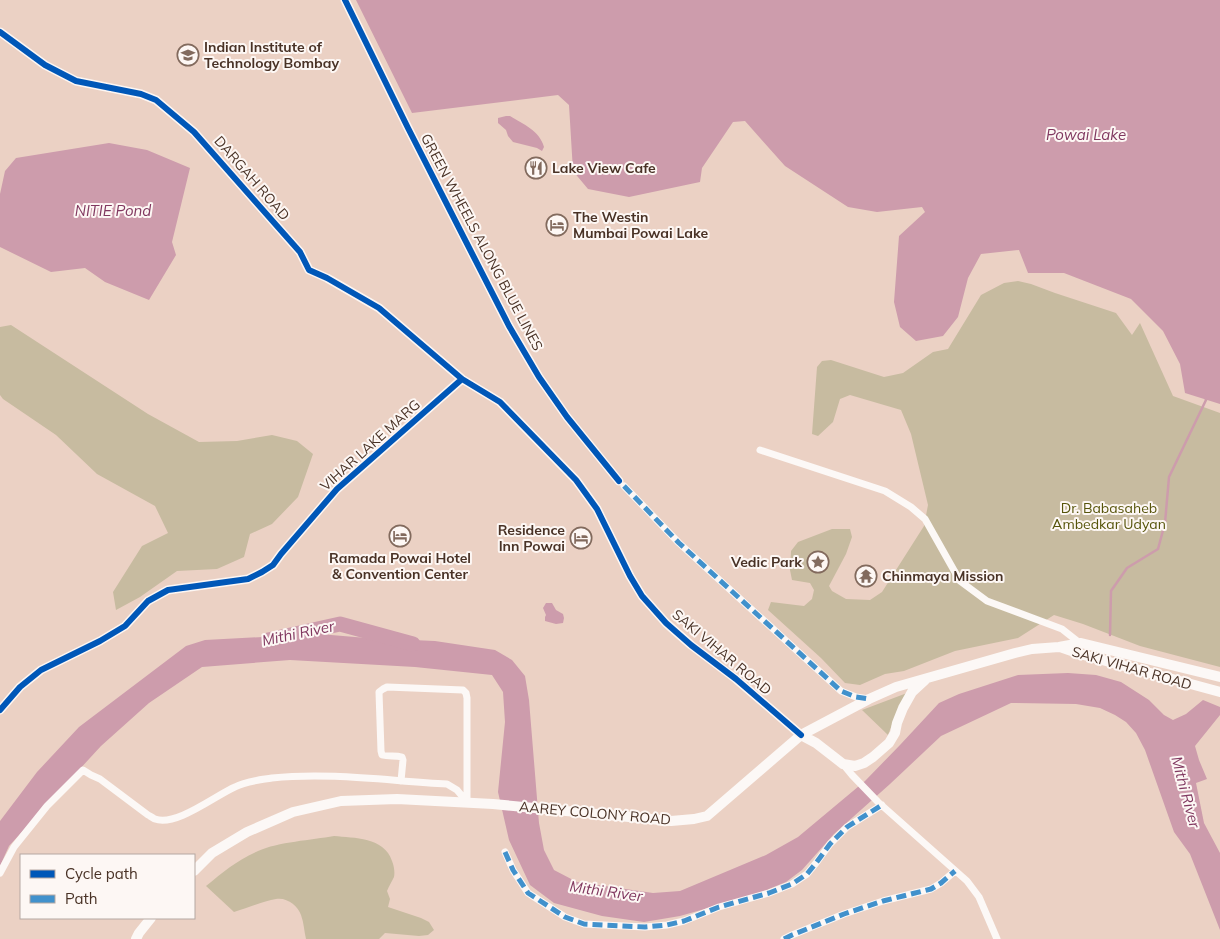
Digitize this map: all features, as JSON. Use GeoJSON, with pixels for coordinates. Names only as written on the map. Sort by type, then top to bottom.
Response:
{"type":"FeatureCollection","features":[{"type":"Feature","properties":{"kind":"main road","name":"SAKI VIHAR ROAD"},"geometry":{"type":"LineString","coordinates":[[1059,646],[1081,643],[1220,678]]}},
{"type":"Feature","properties":{"kind":"main road","name":"AAREY COLONY ROAD"},"geometry":{"type":"LineString","coordinates":[[195,870],[212,853],[247,832],[293,812],[341,802],[397,798],[493,804],[671,821],[706,816],[801,735],[869,699],[896,687],[928,677],[1032,649],[1059,646]]}},
{"type":"Feature","properties":{"kind":"main road","name":"SAKI VIHAR ROAD"},"geometry":{"type":"LineString","coordinates":[[1059,646],[1080,654],[1218,692]]}},
{"type":"Feature","properties":{"kind":"main road"},"geometry":{"type":"LineString","coordinates":[[843,764],[855,766],[864,763],[889,743],[895,733],[903,708],[912,692],[928,677]]}},
{"type":"Feature","properties":{"kind":"main road"},"geometry":{"type":"LineString","coordinates":[[1218,692],[1220,678]]}},
{"type":"Feature","properties":{"kind":"main road","name":"SAKI VIHAR ROAD"},"geometry":{"type":"LineString","coordinates":[[801,735],[816,743],[843,764]]}},
{"type":"Feature","properties":{"kind":"main road"},"geometry":{"type":"LineString","coordinates":[[136,939],[150,919]]}},
{"type":"Feature","properties":{"kind":"street","name":"DARGAH ROAD"},"geometry":{"type":"LineString","coordinates":[[0,32],[45,65],[76,81],[141,94],[156,100],[194,132],[300,252],[309,270],[379,308],[462,379]]}},
{"type":"Feature","properties":{"kind":"street","name":"VIHAR LAKE MARG"},"geometry":{"type":"LineString","coordinates":[[0,710],[20,687],[36,674],[125,626],[148,602],[168,590],[248,579],[273,565],[337,490],[462,379]]}},
{"type":"Feature","properties":{"kind":"street","name":"SAKI VIHAR ROAD"},"geometry":{"type":"LineString","coordinates":[[462,379],[500,402],[576,480],[597,509],[642,596],[666,623],[691,645],[736,679],[801,735]]}},
{"type":"Feature","properties":{"kind":"street"},"geometry":{"type":"LineString","coordinates":[[760,450],[885,491],[912,507],[925,519],[960,581],[987,602],[1062,629],[1081,643],[1080,654]]}},
{"type":"Feature","properties":{"kind":"street"},"geometry":{"type":"LineString","coordinates":[[624,486],[679,543],[841,690],[856,697],[869,699]]}},
{"type":"Feature","properties":{"kind":"street"},"geometry":{"type":"LineString","coordinates":[[401,781],[402,757],[386,756],[382,754],[381,750],[379,692],[387,687],[462,690],[466,693],[467,698],[466,802]]}},
{"type":"Feature","properties":{"kind":"street"},"geometry":{"type":"LineString","coordinates":[[843,764],[852,776],[880,804],[967,882],[979,898],[996,939]]}},
{"type":"Feature","properties":{"kind":"street"},"geometry":{"type":"LineString","coordinates":[[0,873],[14,847],[46,806],[83,770],[100,779],[155,819],[162,820],[174,818],[195,810],[236,786],[258,780],[292,776],[344,777],[447,784],[457,790],[466,802]]}},
{"type":"Feature","properties":{"kind":"street"},"geometry":{"type":"LineString","coordinates":[[505,852],[513,870],[528,893],[565,917],[584,924],[628,927],[667,925],[792,884],[807,874],[830,844],[847,827],[880,804]]}},
{"type":"Feature","properties":{"kind":"street"},"geometry":{"type":"LineString","coordinates":[[784,939],[844,914],[883,901],[931,889],[955,871]]}},
{"type":"Feature","properties":{"kind":"green space","name":"Dr. Babasaheb Ambedkar Udyan"},"geometry":{"type":"Polygon","coordinates":[[[1018,281],[1116,313],[1132,335],[1140,323],[1173,396],[1220,413],[1220,667],[1140,646],[1054,615],[1018,638],[955,651],[904,671],[885,674],[860,685],[845,683],[821,658],[768,610],[771,602],[804,606],[812,599],[814,590],[810,583],[792,580],[790,570],[791,551],[798,542],[832,529],[850,529],[852,537],[846,554],[829,586],[832,591],[846,599],[870,600],[882,592],[924,526],[928,505],[911,434],[901,410],[850,395],[840,399],[833,422],[818,436],[812,434],[817,367],[822,361],[831,360],[884,377],[903,373],[933,352],[948,349],[981,295],[1004,283],[1018,281]]]}},
{"type":"Feature","properties":{"kind":"green space"},"geometry":{"type":"Polygon","coordinates":[[[11,325],[148,414],[199,442],[237,441],[272,435],[297,441],[313,454],[298,497],[272,524],[250,534],[244,557],[217,569],[177,571],[140,597],[116,610],[113,592],[142,546],[168,533],[155,506],[97,474],[56,435],[3,399],[0,395],[0,327],[11,325]]]}},
{"type":"Feature","properties":{"kind":"green space"},"geometry":{"type":"Polygon","coordinates":[[[907,693],[898,709],[888,735],[862,710],[907,693]]]}},
{"type":"Feature","properties":{"kind":"green space"},"geometry":{"type":"Polygon","coordinates":[[[334,836],[368,840],[382,847],[388,853],[394,867],[394,877],[387,891],[390,899],[388,907],[429,922],[434,930],[428,935],[419,936],[385,933],[379,939],[306,939],[300,912],[295,905],[288,901],[284,899],[271,900],[234,912],[206,886],[237,862],[258,851],[285,843],[334,836]]]}},
{"type":"Feature","properties":{"kind":"water","name":"Powai Lake"},"geometry":{"type":"Polygon","coordinates":[[[356,0],[1220,0],[1220,404],[1185,393],[1180,364],[1163,331],[1131,299],[1064,273],[1028,273],[1019,250],[981,254],[968,278],[958,317],[943,336],[916,341],[900,327],[894,302],[899,236],[925,212],[922,207],[877,212],[848,207],[785,166],[745,121],[733,122],[702,168],[700,182],[629,197],[588,189],[573,171],[569,105],[558,95],[412,113],[356,0]]]}},
{"type":"Feature","properties":{"kind":"water"},"geometry":{"type":"Polygon","coordinates":[[[510,116],[535,132],[542,141],[544,147],[542,151],[513,142],[506,130],[498,123],[498,118],[510,116]]]}},
{"type":"Feature","properties":{"kind":"water","name":"NITIE Pond"},"geometry":{"type":"Polygon","coordinates":[[[109,143],[147,150],[190,168],[172,242],[176,255],[149,300],[105,282],[85,268],[51,272],[0,247],[0,194],[5,171],[16,158],[109,143]]]}},
{"type":"Feature","properties":{"kind":"water"},"geometry":{"type":"Polygon","coordinates":[[[546,603],[552,603],[556,610],[563,614],[563,623],[556,624],[545,621],[546,615],[543,608],[546,603]]]}},
{"type":"Feature","properties":{"kind":"water"},"geometry":{"type":"Polygon","coordinates":[[[319,634],[435,641],[495,650],[512,660],[525,676],[529,700],[539,823],[544,850],[554,870],[577,882],[653,893],[680,891],[766,855],[798,837],[865,781],[939,703],[959,694],[1018,675],[1068,673],[1096,675],[1121,682],[1149,700],[1164,715],[1173,720],[1186,714],[1203,700],[1220,707],[1220,715],[1195,746],[1207,779],[1196,783],[1204,823],[1220,853],[1220,930],[1190,854],[1174,832],[1145,750],[1136,733],[1126,722],[1100,708],[1076,704],[1011,703],[941,736],[834,834],[802,870],[786,882],[754,895],[680,916],[644,922],[602,916],[554,903],[530,885],[509,840],[498,792],[505,722],[503,692],[492,675],[415,667],[290,660],[202,667],[149,703],[101,746],[9,846],[0,866],[0,821],[37,772],[79,727],[186,646],[205,640],[319,634]]]}},
{"type":"Feature","properties":{"kind":"waterway"},"geometry":{"type":"LineString","coordinates":[[1110,635],[1111,591],[1127,568],[1158,549],[1165,523],[1169,477],[1206,400],[1205,396]]}},
{"type":"Feature","properties":{"kind":"waterway","name":"Mithi River"},"geometry":{"type":"LineString","coordinates":[[268,640],[340,624],[413,644]]}},
{"type":"Feature","properties":{"kind":"marked path"},"geometry":{"type":"LineString","coordinates":[[624,486],[679,543],[841,691],[856,697],[869,699]]}},
{"type":"Feature","properties":{"kind":"marked path"},"geometry":{"type":"LineString","coordinates":[[505,852],[513,870],[528,893],[565,917],[584,924],[645,927],[667,925],[792,884],[807,874],[830,844],[847,827],[882,805]]}},
{"type":"Feature","properties":{"kind":"marked path"},"geometry":{"type":"LineString","coordinates":[[784,939],[844,914],[883,901],[931,889],[955,871]]}},
{"type":"Feature","properties":{"kind":"cycle path","name":"GREEN WHEELS ALONG BLUE LINES"},"geometry":{"type":"LineString","coordinates":[[345,0],[509,326],[539,377],[567,417],[619,481]]}},
{"type":"Feature","properties":{"kind":"cycle path"},"geometry":{"type":"LineString","coordinates":[[0,32],[45,65],[76,81],[141,94],[156,100],[194,132],[300,252],[309,270],[327,278],[379,308],[462,379],[500,402],[576,480],[597,509],[642,596],[666,623],[691,645],[736,679],[801,735]]}},
{"type":"Feature","properties":{"kind":"cycle path"},"geometry":{"type":"LineString","coordinates":[[0,710],[20,687],[41,670],[100,641],[125,626],[148,601],[168,590],[248,579],[273,565],[337,489],[462,379]]}},
{"type":"Feature","properties":{"kind":"place","name":"Indian Institute of Technology Bombay"},"geometry":{"type":"Point","coordinates":[188,55]}},
{"type":"Feature","properties":{"kind":"place","name":"Lake View Cafe"},"geometry":{"type":"Point","coordinates":[536,168]}},
{"type":"Feature","properties":{"kind":"place","name":"The Westin Mumbai Powai Lake"},"geometry":{"type":"Point","coordinates":[557,225]}},
{"type":"Feature","properties":{"kind":"place","name":"Ramada Powai Hotel & Convention Center"},"geometry":{"type":"Point","coordinates":[400,536]}},
{"type":"Feature","properties":{"kind":"place","name":"Residence Inn Powai"},"geometry":{"type":"Point","coordinates":[581,538]}},
{"type":"Feature","properties":{"kind":"place","name":"Vedic Park"},"geometry":{"type":"Point","coordinates":[818,562]}},
{"type":"Feature","properties":{"kind":"place","name":"Chinmaya Mission"},"geometry":{"type":"Point","coordinates":[866,576]}}]}
